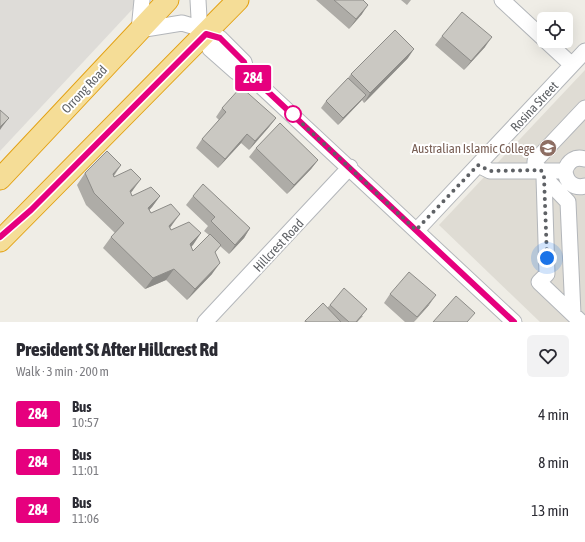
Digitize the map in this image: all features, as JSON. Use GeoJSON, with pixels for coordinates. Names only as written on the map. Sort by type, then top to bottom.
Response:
{"type":"FeatureCollection","features":[{"type":"Feature","properties":{"kind":"highway","name":"Orrong Road"},"geometry":{"type":"LineString","coordinates":[[0,179],[168,0]]}},
{"type":"Feature","properties":{"kind":"highway"},"geometry":{"type":"LineString","coordinates":[[0,241],[238,0]]}},
{"type":"Feature","properties":{"kind":"street"},"geometry":{"type":"LineString","coordinates":[[142,0],[139,30],[182,23],[192,26],[206,34],[220,38],[244,62],[247,72],[514,322]]}},
{"type":"Feature","properties":{"kind":"street"},"geometry":{"type":"LineString","coordinates":[[198,0],[199,18],[206,34]]}},
{"type":"Feature","properties":{"kind":"street"},"geometry":{"type":"LineString","coordinates":[[502,0],[537,32]]}},
{"type":"Feature","properties":{"kind":"street"},"geometry":{"type":"LineString","coordinates":[[554,48],[572,65]]}},
{"type":"Feature","properties":{"kind":"street","name":"Rosina Street"},"geometry":{"type":"LineString","coordinates":[[416,230],[585,51]]}},
{"type":"Feature","properties":{"kind":"street"},"geometry":{"type":"LineString","coordinates":[[581,319],[539,282],[547,274],[540,173],[535,161],[585,108]]}},
{"type":"Feature","properties":{"kind":"street"},"geometry":{"type":"LineString","coordinates":[[585,159],[574,159],[566,166],[565,171],[571,184],[580,187],[585,186]]}},
{"type":"Feature","properties":{"kind":"street"},"geometry":{"type":"LineString","coordinates":[[478,165],[490,171],[540,173],[565,171]]}},
{"type":"Feature","properties":{"kind":"street","name":"Hillcrest Road"},"geometry":{"type":"LineString","coordinates":[[205,322],[350,167]]}},
{"type":"Feature","properties":{"kind":"street"},"geometry":{"type":"LineString","coordinates":[[540,173],[568,202],[581,319]]}},
{"type":"Feature","properties":{"kind":"street"},"geometry":{"type":"LineString","coordinates":[[0,237],[31,210]]}},
{"type":"Feature","properties":{"kind":"shaded area"},"geometry":{"type":"Polygon","coordinates":[[[0,0],[141,0],[0,151],[0,0]]]}},
{"type":"Feature","properties":{"kind":"shaded area","name":"Australian Islamic College"},"geometry":{"type":"Polygon","coordinates":[[[585,70],[585,322],[540,322],[439,225],[585,70]]]}},
{"type":"Feature","properties":{"kind":"building"},"geometry":{"type":"Polygon","coordinates":[[[334,0],[363,0],[368,5],[356,19],[334,0]]]}},
{"type":"Feature","properties":{"kind":"building"},"geometry":{"type":"Polygon","coordinates":[[[462,12],[492,37],[471,61],[442,36],[462,12]]]}},
{"type":"Feature","properties":{"kind":"building"},"geometry":{"type":"Polygon","coordinates":[[[395,30],[414,49],[370,93],[351,74],[395,30]]]}},
{"type":"Feature","properties":{"kind":"building"},"geometry":{"type":"Polygon","coordinates":[[[348,78],[366,95],[343,118],[326,101],[348,78]]]}},
{"type":"Feature","properties":{"kind":"building"},"geometry":{"type":"Polygon","coordinates":[[[241,87],[276,118],[255,141],[247,134],[225,159],[202,139],[226,112],[222,108],[241,87]]]}},
{"type":"Feature","properties":{"kind":"building"},"geometry":{"type":"Polygon","coordinates":[[[0,110],[9,118],[0,127],[0,110]]]}},
{"type":"Feature","properties":{"kind":"building"},"geometry":{"type":"Polygon","coordinates":[[[280,123],[318,160],[294,185],[256,148],[280,123]]]}},
{"type":"Feature","properties":{"kind":"building"},"geometry":{"type":"Polygon","coordinates":[[[107,151],[121,165],[113,174],[114,177],[131,169],[141,179],[130,191],[132,196],[151,187],[160,196],[148,208],[151,213],[171,204],[180,214],[169,226],[171,230],[189,222],[201,233],[190,244],[193,251],[210,234],[221,245],[215,252],[220,263],[195,289],[174,269],[153,278],[111,237],[124,223],[94,193],[85,173],[107,151]]]}},
{"type":"Feature","properties":{"kind":"building"},"geometry":{"type":"Polygon","coordinates":[[[203,184],[250,228],[235,245],[211,221],[215,217],[193,196],[203,184]]]}},
{"type":"Feature","properties":{"kind":"building"},"geometry":{"type":"Polygon","coordinates":[[[409,272],[436,295],[417,317],[390,294],[409,272]]]}},
{"type":"Feature","properties":{"kind":"building"},"geometry":{"type":"Polygon","coordinates":[[[344,288],[367,309],[356,322],[349,322],[330,305],[344,288]]]}},
{"type":"Feature","properties":{"kind":"building"},"geometry":{"type":"Polygon","coordinates":[[[456,296],[475,313],[467,322],[433,322],[456,296]]]}},
{"type":"Feature","properties":{"kind":"building"},"geometry":{"type":"Polygon","coordinates":[[[323,303],[341,322],[305,321],[323,303]]]}},
{"type":"Feature","properties":{"kind":"bus line","name":"284"},"geometry":{"type":"LineString","coordinates":[[0,237],[31,210],[206,34],[220,38],[244,62],[247,72],[514,322]]}},
{"type":"Feature","properties":{"kind":"place","name":"Australian Islamic College"},"geometry":{"type":"Point","coordinates":[548,148]}},
{"type":"Feature","properties":{"kind":"route"},"geometry":{"type":"LineString","coordinates":[[293,114],[290,112],[416,230],[478,165],[486,171],[541,170],[544,177],[547,258]]}}]}
